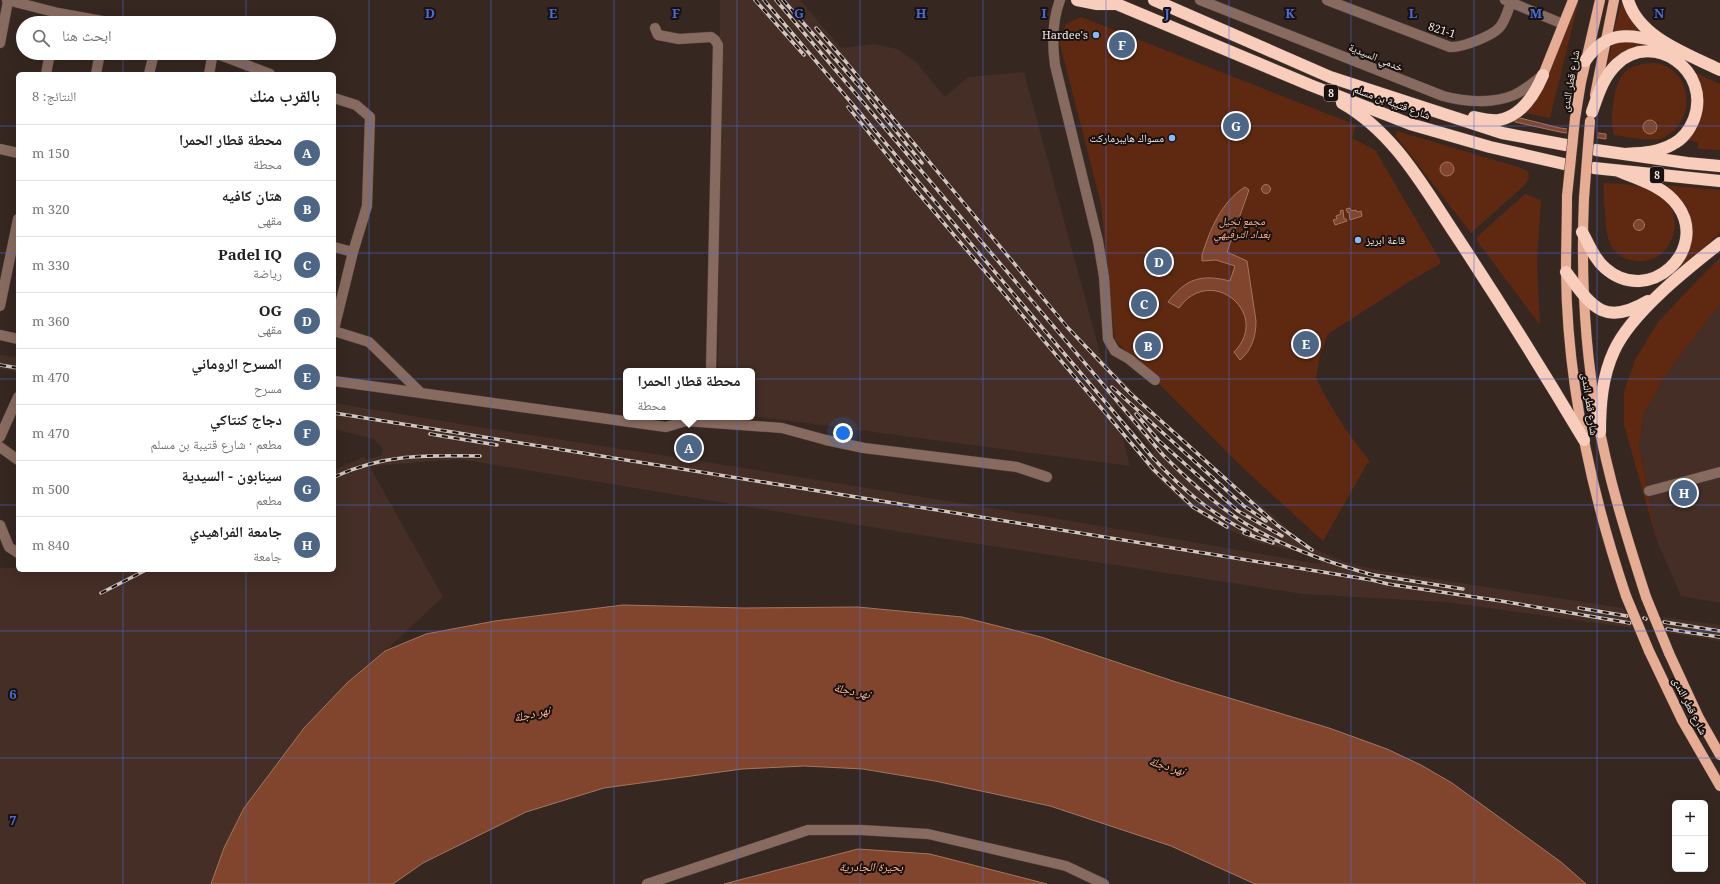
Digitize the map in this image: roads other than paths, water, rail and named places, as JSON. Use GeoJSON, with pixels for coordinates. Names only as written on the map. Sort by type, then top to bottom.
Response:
{"type":"FeatureCollection","features":[{"type":"Feature","properties":{"kind":"highway"},"geometry":{"type":"LineString","coordinates":[[1077,0],[1097,4],[1112,2]]}},
{"type":"Feature","properties":{"kind":"highway","name":"شارع قتيبة بن مسلم"},"geometry":{"type":"LineString","coordinates":[[1154,0],[1164,2],[1330,77],[1502,133],[1566,145]]}},
{"type":"Feature","properties":{"kind":"highway"},"geometry":{"type":"LineString","coordinates":[[1628,0],[1634,12],[1646,28],[1654,35],[1720,70]]}},
{"type":"Feature","properties":{"kind":"highway","name":"شارع قتيبة بن مسلم"},"geometry":{"type":"LineString","coordinates":[[1112,2],[1310,85],[1410,124],[1490,147],[1564,164]]}},
{"type":"Feature","properties":{"kind":"highway"},"geometry":{"type":"LineString","coordinates":[[1585,61],[1595,48],[1605,41],[1615,37],[1629,36],[1646,38],[1669,44]]}},
{"type":"Feature","properties":{"kind":"highway"},"geometry":{"type":"LineString","coordinates":[[1591,116],[1600,88],[1608,75],[1618,63],[1628,57],[1644,51],[1670,56],[1692,76],[1698,92],[1698,110],[1692,125],[1684,136],[1673,144],[1655,151],[1623,154]]}},
{"type":"Feature","properties":{"kind":"highway"},"geometry":{"type":"LineString","coordinates":[[1428,109],[1491,120],[1499,120],[1509,117],[1519,111],[1530,99],[1543,75]]}},
{"type":"Feature","properties":{"kind":"highway"},"geometry":{"type":"LineString","coordinates":[[1310,85],[1365,118],[1384,134],[1402,155],[1516,327],[1584,440]]}},
{"type":"Feature","properties":{"kind":"highway","name":"8"},"geometry":{"type":"LineString","coordinates":[[1596,150],[1687,163],[1720,166]]}},
{"type":"Feature","properties":{"kind":"highway","name":"8"},"geometry":{"type":"LineString","coordinates":[[1594,168],[1618,172],[1720,181]]}},
{"type":"Feature","properties":{"kind":"highway"},"geometry":{"type":"LineString","coordinates":[[1582,232],[1594,255],[1604,268],[1619,278],[1634,282],[1649,281],[1661,275],[1673,266],[1683,251],[1687,236],[1685,221],[1678,206],[1665,192],[1646,182],[1618,172]]}},
{"type":"Feature","properties":{"kind":"highway"},"geometry":{"type":"LineString","coordinates":[[1600,432],[1601,395],[1614,351],[1636,318],[1720,243]]}},
{"type":"Feature","properties":{"kind":"highway"},"geometry":{"type":"LineString","coordinates":[[1566,272],[1590,303],[1602,311],[1614,314],[1639,306],[1665,291]]}},
{"type":"Feature","properties":{"kind":"main road"},"geometry":{"type":"LineString","coordinates":[[1543,75],[1573,0]]}},
{"type":"Feature","properties":{"kind":"main road","name":"شارع قطر الندى"},"geometry":{"type":"LineString","coordinates":[[1600,0],[1585,61],[1575,119],[1567,196],[1566,272],[1573,364],[1584,440],[1608,536],[1626,596],[1649,651],[1682,720],[1720,786]]}},
{"type":"Feature","properties":{"kind":"main road","name":"شارع قطر الندى"},"geometry":{"type":"LineString","coordinates":[[1614,0],[1591,116],[1584,198],[1582,232],[1584,296],[1590,375],[1600,432],[1625,536],[1646,597],[1669,653],[1699,718],[1720,755]]}},
{"type":"Feature","properties":{"kind":"street"},"geometry":{"type":"LineString","coordinates":[[1060,0],[1053,28],[1053,52],[1098,241],[1104,277],[1108,339],[1116,351],[1129,359],[1155,380]]}},
{"type":"Feature","properties":{"kind":"street","name":"خدمي السيدية"},"geometry":{"type":"LineString","coordinates":[[1200,0],[1454,99],[1481,100],[1506,98],[1522,91],[1543,75]]}},
{"type":"Feature","properties":{"kind":"street","name":"821-1"},"geometry":{"type":"LineString","coordinates":[[1327,0],[1450,47],[1457,47],[1494,33],[1500,28],[1508,1],[1563,24]]}},
{"type":"Feature","properties":{"kind":"street"},"geometry":{"type":"LineString","coordinates":[[0,43],[8,1],[77,16]]}},
{"type":"Feature","properties":{"kind":"street"},"geometry":{"type":"LineString","coordinates":[[57,16],[58,12]]}},
{"type":"Feature","properties":{"kind":"street"},"geometry":{"type":"LineString","coordinates":[[655,28],[658,35],[679,39],[711,37],[718,45],[711,368]]}},
{"type":"Feature","properties":{"kind":"street"},"geometry":{"type":"LineString","coordinates":[[46,72],[49,60]]}},
{"type":"Feature","properties":{"kind":"street"},"geometry":{"type":"LineString","coordinates":[[96,72],[99,60]]}},
{"type":"Feature","properties":{"kind":"street"},"geometry":{"type":"LineString","coordinates":[[149,72],[152,60]]}},
{"type":"Feature","properties":{"kind":"street"},"geometry":{"type":"LineString","coordinates":[[209,72],[212,60]]}},
{"type":"Feature","properties":{"kind":"street"},"geometry":{"type":"LineString","coordinates":[[233,60],[265,72]]}},
{"type":"Feature","properties":{"kind":"street"},"geometry":{"type":"LineString","coordinates":[[336,99],[356,105],[370,117],[367,206],[353,252],[336,322]]}},
{"type":"Feature","properties":{"kind":"street"},"geometry":{"type":"LineString","coordinates":[[0,149],[16,153]]}},
{"type":"Feature","properties":{"kind":"street"},"geometry":{"type":"LineString","coordinates":[[0,306],[16,229]]}},
{"type":"Feature","properties":{"kind":"street"},"geometry":{"type":"LineString","coordinates":[[336,248],[353,252]]}},
{"type":"Feature","properties":{"kind":"street"},"geometry":{"type":"LineString","coordinates":[[336,331],[369,342],[421,393]]}},
{"type":"Feature","properties":{"kind":"street"},"geometry":{"type":"LineString","coordinates":[[0,336],[16,338]]}},
{"type":"Feature","properties":{"kind":"street"},"geometry":{"type":"LineString","coordinates":[[336,381],[666,427],[686,422],[710,420],[782,428],[826,440],[864,448],[1017,466],[1047,477]]}},
{"type":"Feature","properties":{"kind":"street"},"geometry":{"type":"LineString","coordinates":[[0,437],[16,401]]}},
{"type":"Feature","properties":{"kind":"street"},"geometry":{"type":"LineString","coordinates":[[0,447],[16,459]]}},
{"type":"Feature","properties":{"kind":"street"},"geometry":{"type":"LineString","coordinates":[[1649,491],[1720,472]]}},
{"type":"Feature","properties":{"kind":"street"},"geometry":{"type":"LineString","coordinates":[[0,525],[9,547],[16,552]]}},
{"type":"Feature","properties":{"kind":"street"},"geometry":{"type":"LineString","coordinates":[[647,884],[808,830],[861,830],[928,834],[1066,866],[1104,884]]}},
{"type":"Feature","properties":{"kind":"water"},"geometry":{"type":"Polygon","coordinates":[[[1516,117],[1560,128],[1606,134],[1606,139],[1560,132],[1515,122],[1516,117]]]}},
{"type":"Feature","properties":{"kind":"water"},"geometry":{"type":"Polygon","coordinates":[[[1650,120],[1655,122],[1657,127],[1655,132],[1650,134],[1645,132],[1643,127],[1645,122],[1650,120]]]}},
{"type":"Feature","properties":{"kind":"water"},"geometry":{"type":"Polygon","coordinates":[[[1447,162],[1452,164],[1454,169],[1452,174],[1447,176],[1442,174],[1440,169],[1442,164],[1447,162]]]}},
{"type":"Feature","properties":{"kind":"water"},"geometry":{"type":"Polygon","coordinates":[[[1264,185],[1268,185],[1270,189],[1268,193],[1264,193],[1262,191],[1262,187],[1264,185]]]}},
{"type":"Feature","properties":{"kind":"water"},"geometry":{"type":"Polygon","coordinates":[[[1245,187],[1249,190],[1227,252],[1247,261],[1256,321],[1255,332],[1248,352],[1240,360],[1234,352],[1244,337],[1246,323],[1242,310],[1233,299],[1220,292],[1206,291],[1192,295],[1179,308],[1168,302],[1181,288],[1195,280],[1211,278],[1230,281],[1235,266],[1216,260],[1202,261],[1202,255],[1213,226],[1223,209],[1229,200],[1245,187]]]}},
{"type":"Feature","properties":{"kind":"water"},"geometry":{"type":"Polygon","coordinates":[[[1350,208],[1351,211],[1361,211],[1362,216],[1350,220],[1349,212],[1348,213],[1346,209],[1350,208]]]}},
{"type":"Feature","properties":{"kind":"water"},"geometry":{"type":"Polygon","coordinates":[[[1343,210],[1344,219],[1347,221],[1335,225],[1333,220],[1337,219],[1336,216],[1341,214],[1340,211],[1343,210]]]}},
{"type":"Feature","properties":{"kind":"water"},"geometry":{"type":"Polygon","coordinates":[[[1637,220],[1641,220],[1643,221],[1643,229],[1637,230],[1634,227],[1634,223],[1637,220]]]}},
{"type":"Feature","properties":{"kind":"water","name":"نهر دجلة"},"geometry":{"type":"Polygon","coordinates":[[[623,605],[744,608],[858,607],[962,617],[1041,637],[1176,682],[1329,728],[1387,749],[1421,765],[1452,783],[1561,862],[1586,884],[1255,884],[1171,846],[1050,806],[935,781],[863,769],[804,766],[742,769],[604,788],[526,812],[423,863],[393,884],[211,884],[224,848],[244,808],[304,728],[347,683],[385,651],[426,634],[495,621],[623,605]]]}},
{"type":"Feature","properties":{"kind":"water","name":"بحيرة الجادرية"},"geometry":{"type":"Polygon","coordinates":[[[858,849],[930,854],[1047,884],[724,884],[858,849]]]}},
{"type":"Feature","properties":{"kind":"tunnel"},"geometry":{"type":"LineString","coordinates":[[1566,145],[1596,150]]}},
{"type":"Feature","properties":{"kind":"tunnel"},"geometry":{"type":"LineString","coordinates":[[1564,164],[1594,168]]}},
{"type":"Feature","properties":{"kind":"railway"},"geometry":{"type":"LineString","coordinates":[[755,0],[804,55]]}},
{"type":"Feature","properties":{"kind":"railway"},"geometry":{"type":"LineString","coordinates":[[764,0],[1152,457],[1197,500],[1236,526],[1250,533]]}},
{"type":"Feature","properties":{"kind":"railway"},"geometry":{"type":"LineString","coordinates":[[776,0],[1172,464],[1211,499],[1257,531],[1306,553],[1373,575]]}},
{"type":"Feature","properties":{"kind":"railway"},"geometry":{"type":"LineString","coordinates":[[783,0],[858,85],[922,163]]}},
{"type":"Feature","properties":{"kind":"railway"},"geometry":{"type":"LineString","coordinates":[[816,28],[1068,328],[1130,393],[1277,525],[1312,550]]}},
{"type":"Feature","properties":{"kind":"railway"},"geometry":{"type":"LineString","coordinates":[[848,107],[908,181],[1154,470],[1193,507],[1227,527]]}},
{"type":"Feature","properties":{"kind":"railway"},"geometry":{"type":"LineString","coordinates":[[0,365],[16,368]]}},
{"type":"Feature","properties":{"kind":"railway"},"geometry":{"type":"LineString","coordinates":[[1112,387],[1244,506],[1266,521]]}},
{"type":"Feature","properties":{"kind":"railway"},"geometry":{"type":"LineString","coordinates":[[336,413],[1630,623]]}},
{"type":"Feature","properties":{"kind":"railway"},"geometry":{"type":"LineString","coordinates":[[1136,414],[1158,440],[1238,511],[1282,536]]}},
{"type":"Feature","properties":{"kind":"railway"},"geometry":{"type":"LineString","coordinates":[[430,434],[497,445]]}},
{"type":"Feature","properties":{"kind":"railway"},"geometry":{"type":"LineString","coordinates":[[336,476],[353,469],[388,460],[423,456],[480,456]]}},
{"type":"Feature","properties":{"kind":"railway"},"geometry":{"type":"LineString","coordinates":[[1244,533],[1273,543]]}},
{"type":"Feature","properties":{"kind":"railway"},"geometry":{"type":"LineString","coordinates":[[101,593],[142,572]]}},
{"type":"Feature","properties":{"kind":"railway"},"geometry":{"type":"LineString","coordinates":[[1368,574],[1463,589]]}},
{"type":"Feature","properties":{"kind":"railway"},"geometry":{"type":"LineString","coordinates":[[1579,608],[1627,616]]}},
{"type":"Feature","properties":{"kind":"railway"},"geometry":{"type":"LineString","coordinates":[[1664,622],[1720,631]]}},
{"type":"Feature","properties":{"kind":"railway"},"geometry":{"type":"LineString","coordinates":[[1667,629],[1720,637]]}},
{"type":"Feature","properties":{"kind":"place","name":"Hardee's"},"geometry":{"type":"Point","coordinates":[1096,35]}},
{"type":"Feature","properties":{"kind":"place","name":"دجاج كنتاكي"},"geometry":{"type":"Point","coordinates":[1122,45]}},
{"type":"Feature","properties":{"kind":"place","name":"سينابون - السيدية"},"geometry":{"type":"Point","coordinates":[1236,126]}},
{"type":"Feature","properties":{"kind":"place","name":"مسواك هايبرماركت"},"geometry":{"type":"Point","coordinates":[1172,138]}},
{"type":"Feature","properties":{"kind":"place","name":"قاعة ابريز"},"geometry":{"type":"Point","coordinates":[1358,240]}},
{"type":"Feature","properties":{"kind":"place","name":"OG"},"geometry":{"type":"Point","coordinates":[1159,262]}},
{"type":"Feature","properties":{"kind":"place","name":"Padel IQ"},"geometry":{"type":"Point","coordinates":[1144,304]}},
{"type":"Feature","properties":{"kind":"place","name":"المسرح الروماني"},"geometry":{"type":"Point","coordinates":[1306,344]}},
{"type":"Feature","properties":{"kind":"place","name":"هتان كافيه"},"geometry":{"type":"Point","coordinates":[1148,346]}},
{"type":"Feature","properties":{"kind":"place","name":"محطة قطار الحمرا"},"geometry":{"type":"Point","coordinates":[689,448]}},
{"type":"Feature","properties":{"kind":"place","name":"جامعة الفراهيدي"},"geometry":{"type":"Point","coordinates":[1684,493]}},
{"type":"Feature","properties":{"kind":"park label","name":"مجمع نخيل بغداد الترفيهي"},"geometry":{"type":"Point","coordinates":[1242,227]}}]}
